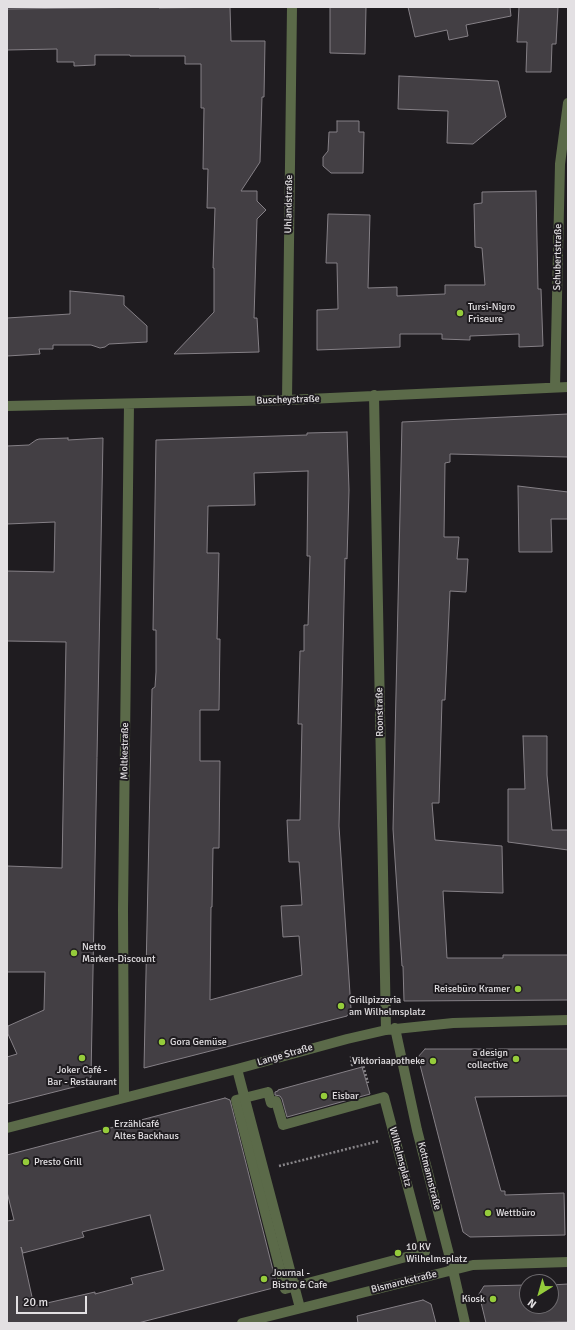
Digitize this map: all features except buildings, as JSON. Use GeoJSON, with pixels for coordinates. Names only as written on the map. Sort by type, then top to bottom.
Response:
{"type":"FeatureCollection","features":[{"type":"Feature","properties":{"kind":"street","name":"Uhlandstraße"},"geometry":{"type":"LineString","coordinates":[[286,400],[292,7]]}},
{"type":"Feature","properties":{"kind":"street","name":"Schubertstraße"},"geometry":{"type":"LineString","coordinates":[[555,387],[560,164],[568,103]]}},
{"type":"Feature","properties":{"kind":"street","name":"Buscheystraße"},"geometry":{"type":"LineString","coordinates":[[7,406],[286,400],[568,387]]}},
{"type":"Feature","properties":{"kind":"street","name":"Roonstraße"},"geometry":{"type":"LineString","coordinates":[[374,395],[390,1029]]}},
{"type":"Feature","properties":{"kind":"street","name":"Moltkestraße"},"geometry":{"type":"LineString","coordinates":[[124,1097],[123,910],[128,404]]}},
{"type":"Feature","properties":{"kind":"street","name":"Lange Straße"},"geometry":{"type":"LineString","coordinates":[[7,1128],[237,1069],[319,1046],[390,1029],[453,1023],[568,1020]]}},
{"type":"Feature","properties":{"kind":"street","name":"Kottmannstraße"},"geometry":{"type":"LineString","coordinates":[[390,1029],[400,1052],[417,1130],[465,1323]]}},
{"type":"Feature","properties":{"kind":"street"},"geometry":{"type":"LineString","coordinates":[[237,1069],[300,1308]]}},
{"type":"Feature","properties":{"kind":"street","name":"Wilhelmsplatz"},"geometry":{"type":"LineString","coordinates":[[244,1098],[268,1092],[271,1103],[276,1101],[283,1124],[384,1097],[388,1112],[425,1252],[294,1286]]}},
{"type":"Feature","properties":{"kind":"street"},"geometry":{"type":"LineString","coordinates":[[244,1098],[236,1100],[285,1289],[294,1286]]}},
{"type":"Feature","properties":{"kind":"street","name":"Bismarckstraße"},"geometry":{"type":"LineString","coordinates":[[242,1323],[473,1265],[568,1262]]}},
{"type":"Feature","properties":{"kind":"path"},"geometry":{"type":"LineString","coordinates":[[263,1170],[383,1140]]}},
{"type":"Feature","properties":{"kind":"place","name":"Tursi-Nigro Friseure"},"geometry":{"type":"Point","coordinates":[460,313]}},
{"type":"Feature","properties":{"kind":"place","name":"Netto Marken-Discount"},"geometry":{"type":"Point","coordinates":[74,953]}},
{"type":"Feature","properties":{"kind":"place","name":"Reisebüro Kramer"},"geometry":{"type":"Point","coordinates":[518,989]}},
{"type":"Feature","properties":{"kind":"place","name":"Grillpizzeria am Wilhelmsplatz"},"geometry":{"type":"Point","coordinates":[341,1006]}},
{"type":"Feature","properties":{"kind":"place","name":"Gora Gemüse"},"geometry":{"type":"Point","coordinates":[162,1042]}},
{"type":"Feature","properties":{"kind":"place","name":"Joker Café - Bar - Restaurant"},"geometry":{"type":"Point","coordinates":[82,1058]}},
{"type":"Feature","properties":{"kind":"place","name":"a design collective"},"geometry":{"type":"Point","coordinates":[516,1059]}},
{"type":"Feature","properties":{"kind":"place","name":"Viktoriaapotheke"},"geometry":{"type":"Point","coordinates":[433,1061]}},
{"type":"Feature","properties":{"kind":"place","name":"Eisbar"},"geometry":{"type":"Point","coordinates":[324,1096]}},
{"type":"Feature","properties":{"kind":"place","name":"Erzählcafé Altes Backhaus"},"geometry":{"type":"Point","coordinates":[106,1130]}},
{"type":"Feature","properties":{"kind":"place","name":"Presto Grill"},"geometry":{"type":"Point","coordinates":[26,1162]}},
{"type":"Feature","properties":{"kind":"place","name":"Wettbüro"},"geometry":{"type":"Point","coordinates":[488,1213]}},
{"type":"Feature","properties":{"kind":"place","name":"10 KV Wilhelmsplatz"},"geometry":{"type":"Point","coordinates":[398,1253]}},
{"type":"Feature","properties":{"kind":"place","name":"Journal - Bistro & Cafe"},"geometry":{"type":"Point","coordinates":[264,1279]}},
{"type":"Feature","properties":{"kind":"place","name":"Kiosk"},"geometry":{"type":"Point","coordinates":[493,1299]}}]}
